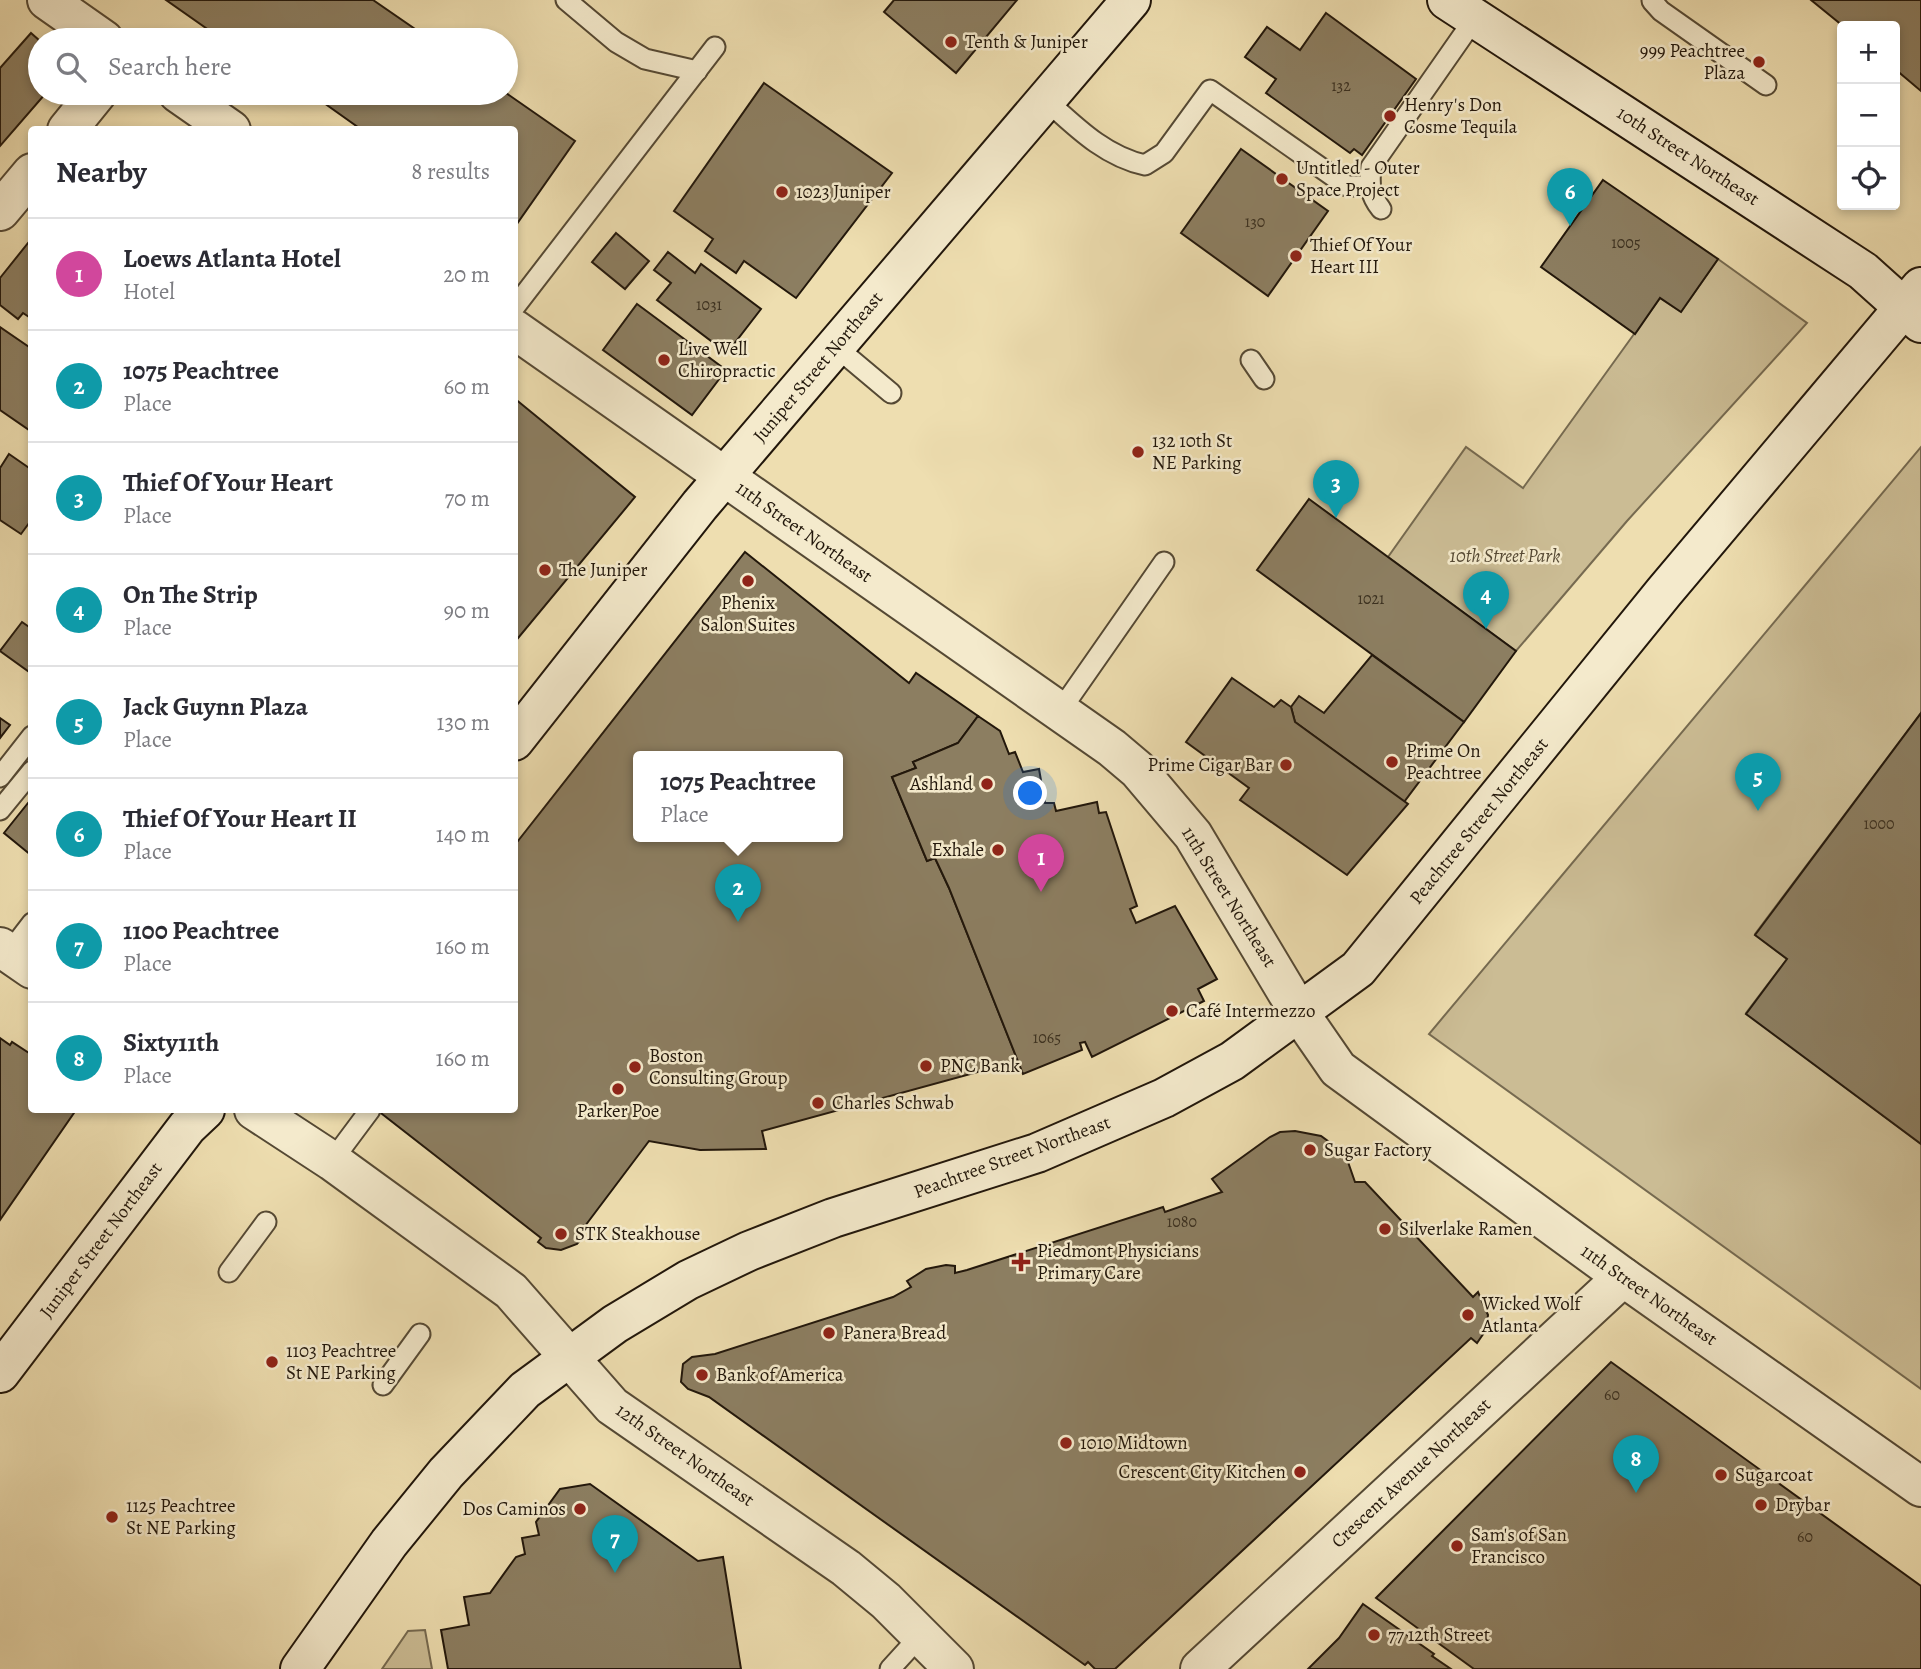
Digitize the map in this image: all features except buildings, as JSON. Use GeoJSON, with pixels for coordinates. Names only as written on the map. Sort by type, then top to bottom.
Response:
{"type":"FeatureCollection","features":[{"type":"Feature","properties":{"kind":"main road"},"geometry":{"type":"LineString","coordinates":[[47,0],[87,28]]}},
{"type":"Feature","properties":{"kind":"main road","name":"Juniper Street Northeast"},"geometry":{"type":"LineString","coordinates":[[518,736],[657,557],[1131,0]]}},
{"type":"Feature","properties":{"kind":"main road","name":"10th Street Northeast"},"geometry":{"type":"LineString","coordinates":[[1461,9],[1915,306]]}},
{"type":"Feature","properties":{"kind":"main road"},"geometry":{"type":"LineString","coordinates":[[70,126],[87,105]]}},
{"type":"Feature","properties":{"kind":"main road"},"geometry":{"type":"LineString","coordinates":[[195,105],[225,126]]}},
{"type":"Feature","properties":{"kind":"main road"},"geometry":{"type":"LineString","coordinates":[[0,211],[28,178]]}},
{"type":"Feature","properties":{"kind":"main road","name":"Peachtree Street Northeast"},"geometry":{"type":"LineString","coordinates":[[300,1669],[389,1543],[446,1473],[506,1407],[570,1356],[630,1315],[688,1280],[725,1262],[833,1219],[1090,1132],[1164,1098],[1232,1060],[1300,1014],[1358,969],[1664,592],[1915,306]]}},
{"type":"Feature","properties":{"kind":"main road","name":"11th Street Northeast"},"geometry":{"type":"LineString","coordinates":[[518,332],[1112,748],[1138,771],[1193,835],[1300,1014],[1338,1069],[1623,1277],[1921,1487]]}},
{"type":"Feature","properties":{"kind":"main road","name":"Juniper Street Northeast"},"geometry":{"type":"LineString","coordinates":[[0,1373],[187,1127],[202,1113]]}},
{"type":"Feature","properties":{"kind":"main road","name":"12th Street Northeast"},"geometry":{"type":"LineString","coordinates":[[259,1113],[332,1161],[511,1291],[612,1406],[846,1567],[954,1669]]}},
{"type":"Feature","properties":{"kind":"main road","name":"Crescent Avenue Northeast"},"geometry":{"type":"LineString","coordinates":[[1200,1669],[1623,1277]]}},
{"type":"Feature","properties":{"kind":"lane"},"geometry":{"type":"LineString","coordinates":[[566,0],[616,42],[645,59],[698,71]]}},
{"type":"Feature","properties":{"kind":"lane"},"geometry":{"type":"LineString","coordinates":[[1652,1],[1661,11],[1766,85]]}},
{"type":"Feature","properties":{"kind":"lane"},"geometry":{"type":"LineString","coordinates":[[1381,209],[1369,186],[1371,167],[1461,9]]}},
{"type":"Feature","properties":{"kind":"lane"},"geometry":{"type":"LineString","coordinates":[[518,303],[715,47]]}},
{"type":"Feature","properties":{"kind":"lane"},"geometry":{"type":"LineString","coordinates":[[1045,99],[1099,145],[1124,161],[1145,165],[1164,153],[1210,90],[1347,186],[1369,186]]}},
{"type":"Feature","properties":{"kind":"lane"},"geometry":{"type":"LineString","coordinates":[[835,346],[891,393]]}},
{"type":"Feature","properties":{"kind":"lane"},"geometry":{"type":"LineString","coordinates":[[1251,360],[1264,379]]}},
{"type":"Feature","properties":{"kind":"lane"},"geometry":{"type":"LineString","coordinates":[[1060,710],[1164,562]]}},
{"type":"Feature","properties":{"kind":"lane"},"geometry":{"type":"LineString","coordinates":[[0,777],[28,741]]}},
{"type":"Feature","properties":{"kind":"lane"},"geometry":{"type":"LineString","coordinates":[[0,810],[28,776]]}},
{"type":"Feature","properties":{"kind":"lane"},"geometry":{"type":"LineString","coordinates":[[13,956],[28,930]]}},
{"type":"Feature","properties":{"kind":"lane"},"geometry":{"type":"LineString","coordinates":[[332,1161],[368,1113]]}},
{"type":"Feature","properties":{"kind":"lane"},"geometry":{"type":"LineString","coordinates":[[229,1272],[266,1222]]}},
{"type":"Feature","properties":{"kind":"lane"},"geometry":{"type":"LineString","coordinates":[[383,1385],[420,1334]]}},
{"type":"Feature","properties":{"kind":"lane"},"geometry":{"type":"LineString","coordinates":[[890,1669],[921,1635]]}},
{"type":"Feature","properties":{"kind":"green space","name":"10th Street Park"},"geometry":{"type":"Polygon","coordinates":[[[1718,259],[1807,323],[1627,521],[1516,651],[1388,557],[1466,447],[1523,488],[1660,298],[1681,312],[1718,259]]]}},
{"type":"Feature","properties":{"kind":"green space"},"geometry":{"type":"Polygon","coordinates":[[[1921,447],[1921,713],[1755,934],[1787,959],[1746,1013],[1921,1144],[1921,1389],[1429,1034],[1921,447]]]}},
{"type":"Feature","properties":{"kind":"green space"},"geometry":{"type":"Polygon","coordinates":[[[425,1630],[432,1669],[382,1669],[408,1631],[425,1630]]]}},
{"type":"Feature","properties":{"kind":"place","name":"Tenth & Juniper"},"geometry":{"type":"Point","coordinates":[951,42]}},
{"type":"Feature","properties":{"kind":"place","name":"999 Peachtree Plaza"},"geometry":{"type":"Point","coordinates":[1759,62]}},
{"type":"Feature","properties":{"kind":"place","name":"Henry's Don Cosme Tequila"},"geometry":{"type":"Point","coordinates":[1390,116]}},
{"type":"Feature","properties":{"kind":"place","name":"Untitled - Outer Space Project"},"geometry":{"type":"Point","coordinates":[1282,179]}},
{"type":"Feature","properties":{"kind":"place","name":"1023 Juniper"},"geometry":{"type":"Point","coordinates":[782,192]}},
{"type":"Feature","properties":{"kind":"place","name":"Thief Of Your Heart II"},"geometry":{"type":"Point","coordinates":[1570,226]}},
{"type":"Feature","properties":{"kind":"place","name":"Thief Of Your Heart III"},"geometry":{"type":"Point","coordinates":[1296,256]}},
{"type":"Feature","properties":{"kind":"place","name":"Live Well Chiropractic"},"geometry":{"type":"Point","coordinates":[664,360]}},
{"type":"Feature","properties":{"kind":"place","name":"132 10th St NE Parking"},"geometry":{"type":"Point","coordinates":[1138,452]}},
{"type":"Feature","properties":{"kind":"place","name":"Thief Of Your Heart"},"geometry":{"type":"Point","coordinates":[1336,518]}},
{"type":"Feature","properties":{"kind":"place","name":"The Juniper"},"geometry":{"type":"Point","coordinates":[545,570]}},
{"type":"Feature","properties":{"kind":"place","name":"Phenix Salon Suites"},"geometry":{"type":"Point","coordinates":[748,581]}},
{"type":"Feature","properties":{"kind":"place","name":"On The Strip"},"geometry":{"type":"Point","coordinates":[1486,629]}},
{"type":"Feature","properties":{"kind":"place","name":"Prime On Peachtree"},"geometry":{"type":"Point","coordinates":[1392,762]}},
{"type":"Feature","properties":{"kind":"place","name":"Prime Cigar Bar"},"geometry":{"type":"Point","coordinates":[1286,765]}},
{"type":"Feature","properties":{"kind":"place","name":"Ashland"},"geometry":{"type":"Point","coordinates":[987,784]}},
{"type":"Feature","properties":{"kind":"place","name":"Jack Guynn Plaza"},"geometry":{"type":"Point","coordinates":[1758,811]}},
{"type":"Feature","properties":{"kind":"place","name":"Exhale"},"geometry":{"type":"Point","coordinates":[998,850]}},
{"type":"Feature","properties":{"kind":"place","name":"Loews Atlanta Hotel"},"geometry":{"type":"Point","coordinates":[1041,892]}},
{"type":"Feature","properties":{"kind":"place","name":"1075 Peachtree"},"geometry":{"type":"Point","coordinates":[738,922]}},
{"type":"Feature","properties":{"kind":"place","name":"Café Intermezzo"},"geometry":{"type":"Point","coordinates":[1172,1011]}},
{"type":"Feature","properties":{"kind":"place","name":"PNC Bank"},"geometry":{"type":"Point","coordinates":[926,1066]}},
{"type":"Feature","properties":{"kind":"place","name":"Boston Consulting Group"},"geometry":{"type":"Point","coordinates":[635,1067]}},
{"type":"Feature","properties":{"kind":"place","name":"Parker Poe"},"geometry":{"type":"Point","coordinates":[618,1089]}},
{"type":"Feature","properties":{"kind":"place","name":"Charles Schwab"},"geometry":{"type":"Point","coordinates":[818,1103]}},
{"type":"Feature","properties":{"kind":"place","name":"Sugar Factory"},"geometry":{"type":"Point","coordinates":[1310,1150]}},
{"type":"Feature","properties":{"kind":"place","name":"Silverlake Ramen"},"geometry":{"type":"Point","coordinates":[1385,1229]}},
{"type":"Feature","properties":{"kind":"place","name":"STK Steakhouse"},"geometry":{"type":"Point","coordinates":[561,1234]}},
{"type":"Feature","properties":{"kind":"place","name":"Piedmont Physicians Primary Care"},"geometry":{"type":"Point","coordinates":[1021,1262]}},
{"type":"Feature","properties":{"kind":"place","name":"Wicked Wolf Atlanta"},"geometry":{"type":"Point","coordinates":[1468,1315]}},
{"type":"Feature","properties":{"kind":"place","name":"Panera Bread"},"geometry":{"type":"Point","coordinates":[829,1333]}},
{"type":"Feature","properties":{"kind":"place","name":"1103 Peachtree St NE Parking"},"geometry":{"type":"Point","coordinates":[272,1362]}},
{"type":"Feature","properties":{"kind":"place","name":"Bank of America"},"geometry":{"type":"Point","coordinates":[702,1375]}},
{"type":"Feature","properties":{"kind":"place","name":"1010 Midtown"},"geometry":{"type":"Point","coordinates":[1066,1443]}},
{"type":"Feature","properties":{"kind":"place","name":"Crescent City Kitchen"},"geometry":{"type":"Point","coordinates":[1300,1472]}},
{"type":"Feature","properties":{"kind":"place","name":"Sugarcoat"},"geometry":{"type":"Point","coordinates":[1721,1475]}},
{"type":"Feature","properties":{"kind":"place","name":"Sixty11th"},"geometry":{"type":"Point","coordinates":[1636,1493]}},
{"type":"Feature","properties":{"kind":"place","name":"Drybar"},"geometry":{"type":"Point","coordinates":[1761,1505]}},
{"type":"Feature","properties":{"kind":"place","name":"Dos Caminos"},"geometry":{"type":"Point","coordinates":[580,1509]}},
{"type":"Feature","properties":{"kind":"place","name":"1125 Peachtree St NE Parking"},"geometry":{"type":"Point","coordinates":[112,1517]}},
{"type":"Feature","properties":{"kind":"place","name":"Sam's of San Francisco"},"geometry":{"type":"Point","coordinates":[1457,1546]}},
{"type":"Feature","properties":{"kind":"place","name":"1100 Peachtree"},"geometry":{"type":"Point","coordinates":[615,1573]}},
{"type":"Feature","properties":{"kind":"place","name":"77 12th Street"},"geometry":{"type":"Point","coordinates":[1374,1635]}}]}
